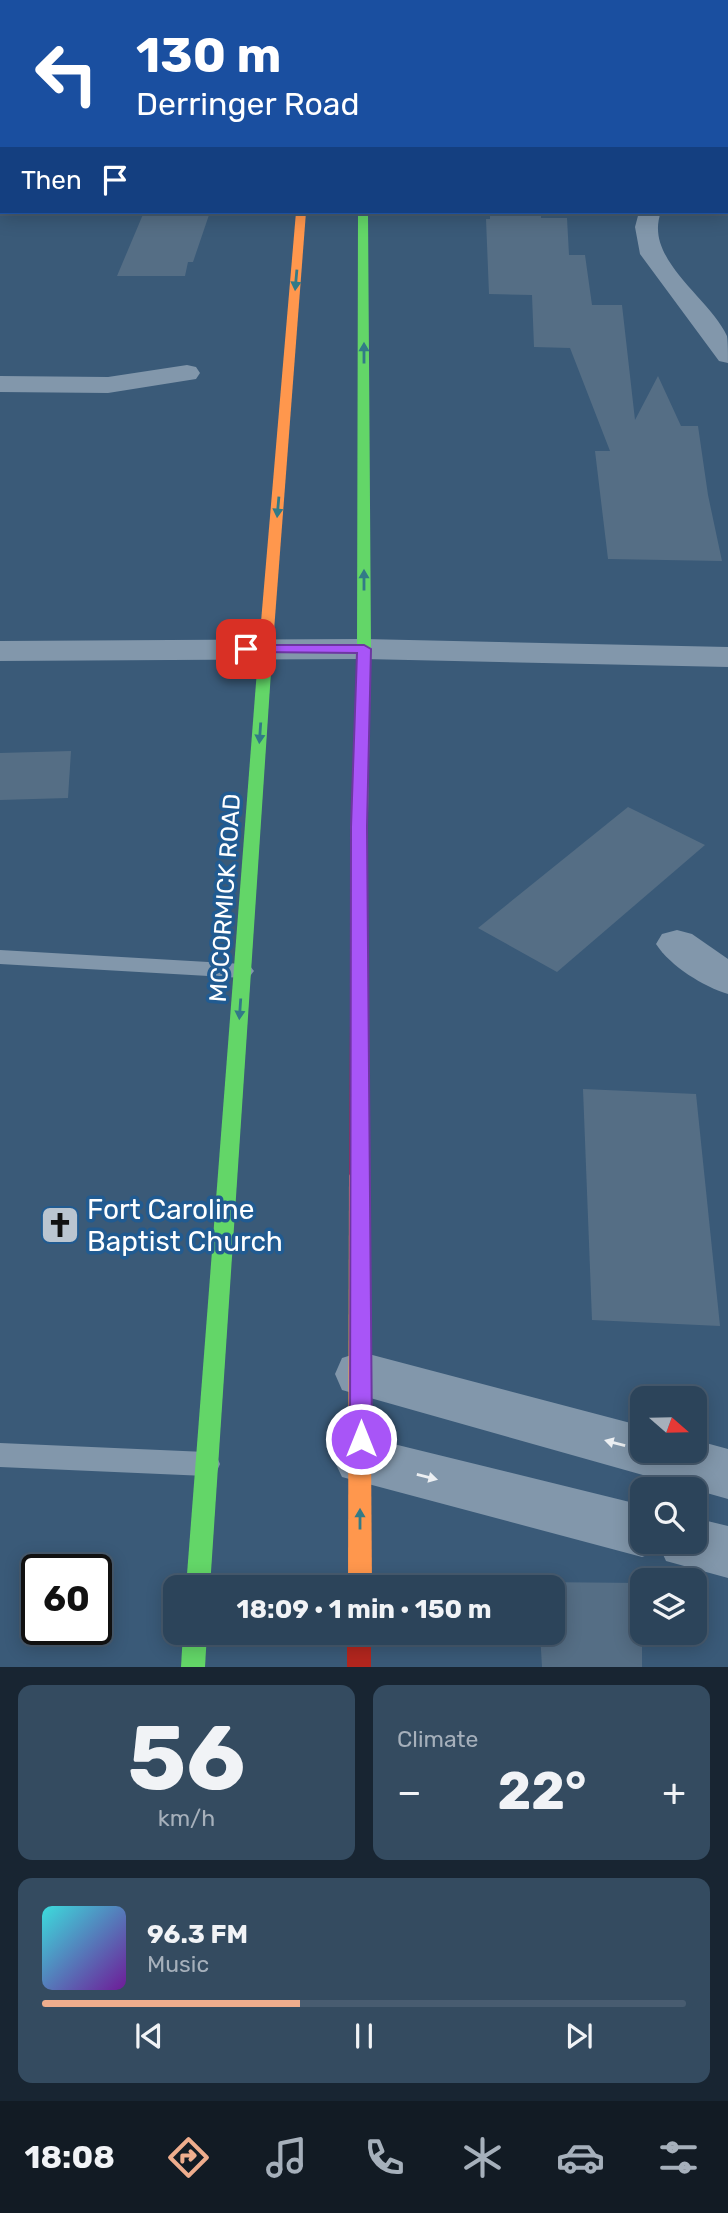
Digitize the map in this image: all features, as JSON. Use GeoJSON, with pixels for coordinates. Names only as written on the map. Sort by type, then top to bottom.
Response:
{"type":"FeatureCollection","features":[{"type":"Feature","properties":{"kind":"main road","name":"MCCORMICK ROAD"},"geometry":{"type":"LineString","coordinates":[[199,1575],[266,649],[301,214]]}},
{"type":"Feature","properties":{"kind":"main road"},"geometry":{"type":"LineString","coordinates":[[360,1575],[359,827],[364,649],[363,214]]}},
{"type":"Feature","properties":{"kind":"main road"},"geometry":{"type":"LineString","coordinates":[[193,1667],[194,1645]]}},
{"type":"Feature","properties":{"kind":"main road"},"geometry":{"type":"LineString","coordinates":[[359,1645],[359,1667]]}},
{"type":"Feature","properties":{"kind":"street"},"geometry":{"type":"LineString","coordinates":[[649,214],[646,219],[646,235],[652,254],[728,355]]}},
{"type":"Feature","properties":{"kind":"street"},"geometry":{"type":"LineString","coordinates":[[0,384],[108,385],[187,373]]}},
{"type":"Feature","properties":{"kind":"street"},"geometry":{"type":"LineString","coordinates":[[0,651],[364,649],[728,657]]}},
{"type":"Feature","properties":{"kind":"street"},"geometry":{"type":"LineString","coordinates":[[677,944],[728,979]]}},
{"type":"Feature","properties":{"kind":"street"},"geometry":{"type":"LineString","coordinates":[[360,1374],[728,1474]]}},
{"type":"Feature","properties":{"kind":"street"},"geometry":{"type":"LineString","coordinates":[[361,1460],[630,1528]]}},
{"type":"Feature","properties":{"kind":"street"},"geometry":{"type":"LineString","coordinates":[[707,1547],[728,1552]]}},
{"type":"Feature","properties":{"kind":"lane"},"geometry":{"type":"LineString","coordinates":[[0,957],[243,971]]}},
{"type":"Feature","properties":{"kind":"lane"},"geometry":{"type":"LineString","coordinates":[[0,1455],[207,1464]]}},
{"type":"Feature","properties":{"kind":"building"},"geometry":{"type":"Polygon","coordinates":[[[143,214],[209,214],[193,262],[188,262],[185,276],[117,276],[143,214]]]}},
{"type":"Feature","properties":{"kind":"building"},"geometry":{"type":"Polygon","coordinates":[[[490,214],[541,214],[541,218],[567,218],[569,255],[585,255],[592,305],[622,305],[635,420],[658,376],[681,426],[698,426],[708,495],[722,561],[608,559],[595,451],[610,451],[570,348],[534,347],[532,295],[489,294],[486,219],[490,219],[490,214]]]}},
{"type":"Feature","properties":{"kind":"building"},"geometry":{"type":"Polygon","coordinates":[[[71,751],[68,798],[0,800],[0,753],[71,751]]]}},
{"type":"Feature","properties":{"kind":"building"},"geometry":{"type":"Polygon","coordinates":[[[628,807],[705,845],[557,972],[478,928],[628,807]]]}},
{"type":"Feature","properties":{"kind":"building"},"geometry":{"type":"Polygon","coordinates":[[[583,1089],[696,1094],[720,1326],[592,1320],[583,1089]]]}},
{"type":"Feature","properties":{"kind":"building"},"geometry":{"type":"Polygon","coordinates":[[[565,1582],[630,1583],[630,1645],[642,1645],[642,1667],[542,1667],[541,1645],[565,1645],[565,1582]]]}},
{"type":"Feature","properties":{"kind":"traffic: fast"},"geometry":{"type":"LineString","coordinates":[[359,869],[364,649],[363,214]]}},
{"type":"Feature","properties":{"kind":"traffic: fast"},"geometry":{"type":"LineString","coordinates":[[199,1575],[265,657]]}},
{"type":"Feature","properties":{"kind":"traffic: fast"},"geometry":{"type":"LineString","coordinates":[[193,1667],[194,1645]]}},
{"type":"Feature","properties":{"kind":"traffic: slow"},"geometry":{"type":"LineString","coordinates":[[265,657],[301,214]]}},
{"type":"Feature","properties":{"kind":"traffic: slow"},"geometry":{"type":"LineString","coordinates":[[359,1174],[360,1575]]}},
{"type":"Feature","properties":{"kind":"traffic: jam"},"geometry":{"type":"LineString","coordinates":[[359,869],[359,1174]]}},
{"type":"Feature","properties":{"kind":"traffic: jam"},"geometry":{"type":"LineString","coordinates":[[359,1645],[359,1667]]}},
{"type":"Feature","properties":{"kind":"place","name":"Fort Caroline Baptist Church"},"geometry":{"type":"Point","coordinates":[60,1225]}},
{"type":"Feature","properties":{"kind":"route"},"geometry":{"type":"LineString","coordinates":[[246,649],[364,649],[359,827],[361,1439]]}}]}
